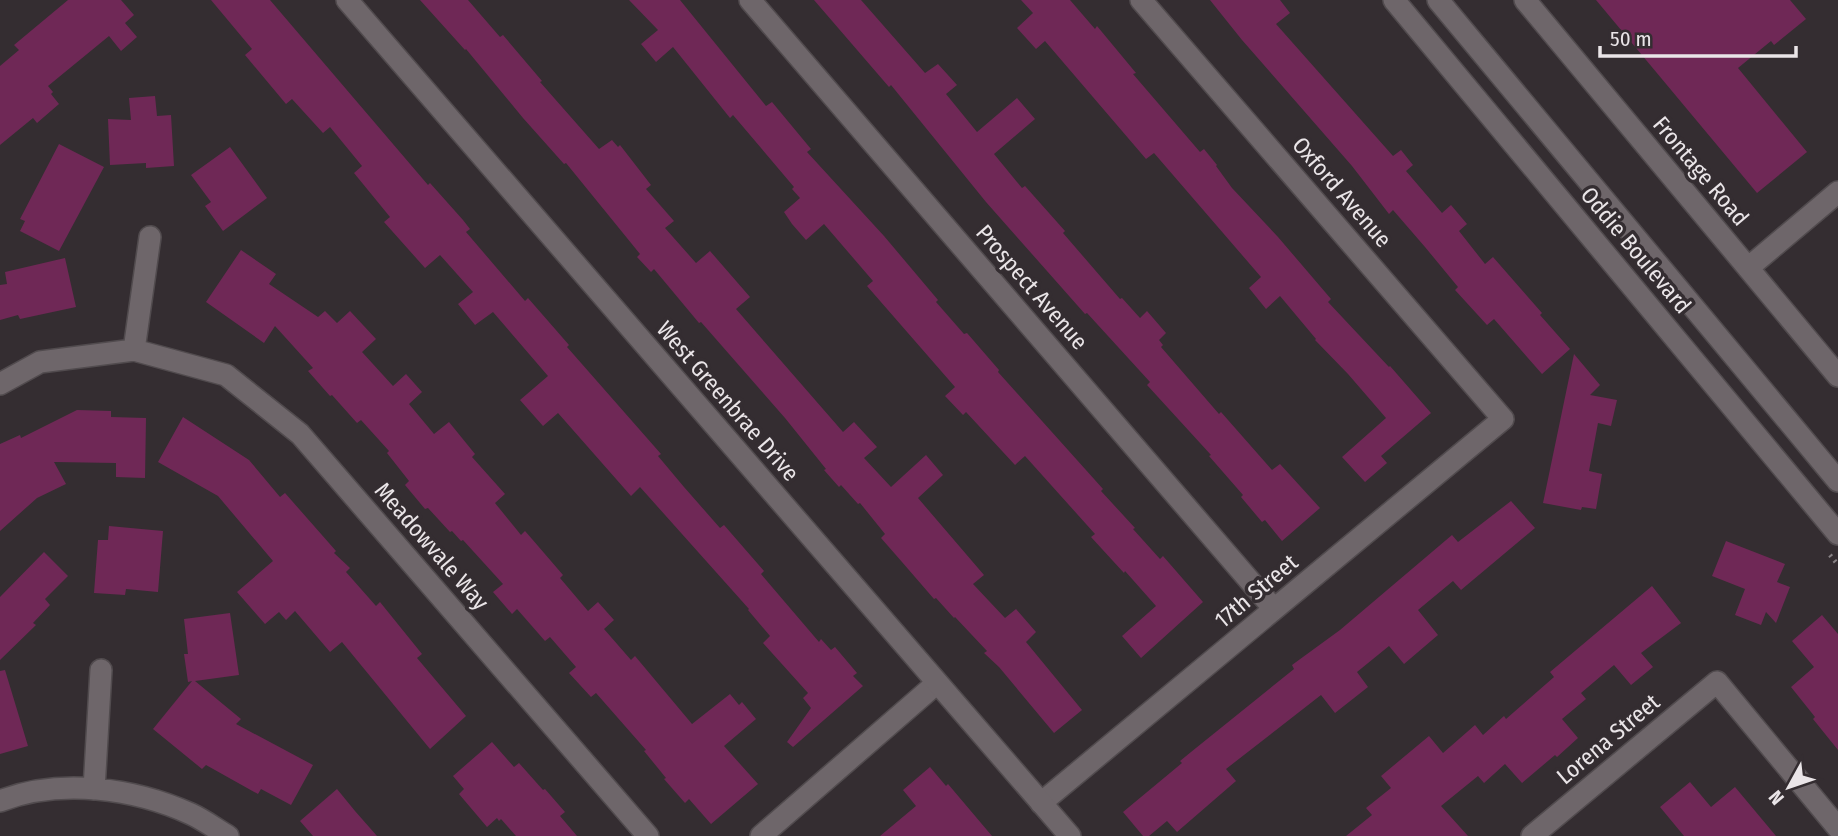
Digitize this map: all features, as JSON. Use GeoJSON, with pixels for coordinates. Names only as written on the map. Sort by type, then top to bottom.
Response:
{"type":"FeatureCollection","features":[{"type":"Feature","properties":{"kind":"street","name":"West Greenbrae Drive"},"geometry":{"type":"LineString","coordinates":[[347,0],[1070,836]]}},
{"type":"Feature","properties":{"kind":"street","name":"Prospect Avenue"},"geometry":{"type":"LineString","coordinates":[[750,0],[1274,609]]}},
{"type":"Feature","properties":{"kind":"street","name":"Oxford Avenue"},"geometry":{"type":"LineString","coordinates":[[1141,0],[1503,419]]}},
{"type":"Feature","properties":{"kind":"street","name":"Oddie Boulevard"},"geometry":{"type":"LineString","coordinates":[[1394,0],[1838,534]]}},
{"type":"Feature","properties":{"kind":"street","name":"Oddie Boulevard"},"geometry":{"type":"LineString","coordinates":[[1438,0],[1838,481]]}},
{"type":"Feature","properties":{"kind":"street","name":"Frontage Road"},"geometry":{"type":"LineString","coordinates":[[1525,0],[1838,376]]}},
{"type":"Feature","properties":{"kind":"street"},"geometry":{"type":"LineString","coordinates":[[1748,268],[1838,192]]}},
{"type":"Feature","properties":{"kind":"street"},"geometry":{"type":"LineString","coordinates":[[0,384],[40,362],[134,350],[150,237]]}},
{"type":"Feature","properties":{"kind":"street","name":"Meadowvale Way"},"geometry":{"type":"LineString","coordinates":[[134,350],[226,375],[300,433],[648,836]]}},
{"type":"Feature","properties":{"kind":"street","name":"17th Street"},"geometry":{"type":"LineString","coordinates":[[1041,803],[1503,419]]}},
{"type":"Feature","properties":{"kind":"street"},"geometry":{"type":"LineString","coordinates":[[94,789],[101,670]]}},
{"type":"Feature","properties":{"kind":"street","name":"Lorena Street"},"geometry":{"type":"LineString","coordinates":[[1532,836],[1717,682],[1838,828]]}},
{"type":"Feature","properties":{"kind":"street"},"geometry":{"type":"LineString","coordinates":[[761,836],[937,683]]}},
{"type":"Feature","properties":{"kind":"street"},"geometry":{"type":"LineString","coordinates":[[0,801],[46,790],[94,789],[152,798],[193,814],[228,836]]}},
{"type":"Feature","properties":{"kind":"building"},"geometry":{"type":"Polygon","coordinates":[[[68,0],[121,0],[134,15],[125,23],[137,37],[121,51],[109,36],[48,86],[59,104],[37,123],[33,118],[0,145],[0,66],[19,50],[14,45],[68,0]]]}},
{"type":"Feature","properties":{"kind":"building"},"geometry":{"type":"Polygon","coordinates":[[[211,0],[270,0],[428,185],[430,183],[463,220],[470,229],[466,232],[525,301],[528,298],[569,345],[567,347],[661,454],[658,456],[684,487],[720,528],[724,525],[764,571],[761,574],[819,642],[821,639],[831,650],[835,647],[857,673],[853,676],[863,686],[793,747],[787,742],[811,708],[803,698],[808,693],[763,643],[770,636],[749,609],[640,487],[631,496],[558,413],[543,426],[520,400],[548,376],[493,312],[475,325],[458,304],[473,292],[440,255],[425,268],[384,222],[390,217],[354,173],[362,166],[330,127],[323,133],[292,99],[286,104],[245,55],[252,49],[211,0]]]}},
{"type":"Feature","properties":{"kind":"building"},"geometry":{"type":"Polygon","coordinates":[[[420,0],[468,0],[500,37],[503,35],[599,149],[612,140],[618,147],[620,145],[651,185],[646,189],[674,221],[665,228],[696,263],[710,251],[750,297],[736,309],[843,432],[854,422],[877,447],[864,458],[891,487],[926,455],[943,475],[918,498],[984,575],[973,584],[1005,618],[1016,609],[1036,632],[1026,642],[1082,710],[1054,733],[984,653],[987,651],[936,598],[934,599],[881,538],[885,534],[860,503],[858,504],[841,485],[839,487],[785,418],[701,322],[699,323],[654,269],[651,272],[637,257],[640,254],[566,163],[564,164],[466,49],[420,0]]]}},
{"type":"Feature","properties":{"kind":"building"},"geometry":{"type":"Polygon","coordinates":[[[629,0],[680,0],[766,106],[772,102],[811,149],[807,152],[884,236],[938,300],[936,302],[964,334],[967,333],[998,372],[1103,489],[1101,491],[1135,528],[1133,529],[1160,559],[1163,556],[1203,602],[1141,658],[1122,636],[1156,606],[1091,537],[1095,534],[1025,456],[1015,465],[966,412],[963,415],[945,396],[955,387],[867,286],[873,281],[824,224],[806,240],[792,224],[784,212],[800,198],[792,189],[794,187],[733,115],[730,118],[673,47],[656,62],[641,44],[658,30],[629,0]]]}},
{"type":"Feature","properties":{"kind":"building"},"geometry":{"type":"Polygon","coordinates":[[[814,0],[861,0],[925,73],[938,64],[957,85],[946,94],[977,132],[1017,98],[1035,119],[994,154],[1022,188],[1025,186],[1065,231],[1063,233],[1120,299],[1122,298],[1140,318],[1147,311],[1166,333],[1159,340],[1163,345],[1161,347],[1219,414],[1221,412],[1272,470],[1280,464],[1320,508],[1282,541],[1265,520],[1262,522],[1209,456],[1211,455],[1147,385],[1150,382],[1087,313],[1085,314],[986,202],[891,85],[889,87],[814,0]]]}},
{"type":"Feature","properties":{"kind":"building"},"geometry":{"type":"Polygon","coordinates":[[[1021,0],[1070,0],[1095,29],[1097,26],[1136,73],[1133,74],[1200,152],[1204,149],[1232,188],[1331,299],[1328,302],[1431,413],[1381,456],[1387,463],[1365,482],[1342,457],[1386,418],[1315,340],[1280,296],[1266,309],[1249,288],[1261,277],[1154,153],[1146,159],[1045,41],[1036,49],[1017,28],[1033,13],[1021,0]]]}},
{"type":"Feature","properties":{"kind":"building"},"geometry":{"type":"Polygon","coordinates":[[[1210,0],[1280,0],[1290,13],[1276,24],[1393,156],[1401,150],[1413,165],[1406,171],[1442,213],[1451,205],[1467,224],[1459,231],[1485,264],[1493,257],[1570,349],[1542,374],[1494,319],[1487,325],[1455,290],[1458,287],[1425,247],[1393,210],[1389,214],[1352,166],[1210,0]]]}},
{"type":"Feature","properties":{"kind":"building"},"geometry":{"type":"Polygon","coordinates":[[[1596,0],[1790,0],[1806,19],[1774,45],[1771,41],[1738,68],[1807,152],[1757,193],[1596,0]]]}},
{"type":"Feature","properties":{"kind":"building"},"geometry":{"type":"Polygon","coordinates":[[[155,96],[157,116],[171,115],[174,166],[146,168],[146,163],[110,165],[108,119],[131,120],[129,98],[155,96]]]}},
{"type":"Feature","properties":{"kind":"building"},"geometry":{"type":"Polygon","coordinates":[[[59,144],[104,167],[59,251],[20,231],[25,221],[20,219],[59,144]]]}},
{"type":"Feature","properties":{"kind":"building"},"geometry":{"type":"Polygon","coordinates":[[[230,147],[267,198],[223,231],[205,206],[211,202],[191,175],[230,147]]]}},
{"type":"Feature","properties":{"kind":"building"},"geometry":{"type":"Polygon","coordinates":[[[241,250],[276,274],[269,284],[318,317],[325,311],[337,323],[350,311],[376,339],[362,352],[393,386],[406,374],[422,392],[409,404],[434,434],[449,422],[475,454],[472,457],[505,494],[495,503],[521,535],[525,531],[563,575],[560,578],[588,611],[598,602],[614,620],[604,629],[631,660],[635,656],[692,724],[730,694],[739,705],[742,702],[756,719],[724,746],[758,784],[711,824],[689,799],[685,803],[664,779],[666,778],[644,751],[646,750],[596,693],[591,697],[569,673],[576,667],[550,637],[545,641],[517,609],[512,614],[493,592],[503,584],[463,540],[450,532],[428,508],[425,509],[405,485],[409,481],[387,453],[389,451],[361,420],[357,423],[332,395],[330,396],[308,371],[313,368],[275,326],[264,343],[206,302],[241,250]]]}},
{"type":"Feature","properties":{"kind":"building"},"geometry":{"type":"Polygon","coordinates":[[[65,258],[76,307],[20,319],[18,315],[0,320],[0,285],[7,284],[5,272],[65,258]]]}},
{"type":"Feature","properties":{"kind":"building"},"geometry":{"type":"Polygon","coordinates":[[[1574,354],[1600,385],[1590,395],[1617,400],[1611,426],[1598,423],[1589,471],[1602,474],[1596,509],[1582,507],[1581,510],[1543,503],[1574,354]]]}},
{"type":"Feature","properties":{"kind":"building"},"geometry":{"type":"Polygon","coordinates":[[[77,410],[111,411],[111,417],[146,418],[145,478],[116,477],[116,463],[54,462],[66,484],[37,498],[0,531],[0,444],[20,435],[21,438],[77,410]]]}},
{"type":"Feature","properties":{"kind":"building"},"geometry":{"type":"Polygon","coordinates":[[[183,417],[249,460],[280,497],[285,493],[336,551],[334,553],[350,568],[346,572],[376,606],[380,602],[422,654],[417,658],[466,716],[430,749],[342,642],[330,652],[295,611],[286,620],[279,612],[265,624],[237,592],[273,561],[218,496],[158,462],[183,417]]]}},
{"type":"Feature","properties":{"kind":"building"},"geometry":{"type":"Polygon","coordinates":[[[1511,501],[1535,528],[1461,590],[1453,581],[1418,610],[1438,635],[1404,664],[1389,646],[1357,672],[1368,687],[1335,713],[1321,695],[1226,769],[1236,781],[1177,832],[1167,821],[1149,836],[1143,836],[1123,812],[1182,763],[1180,761],[1294,669],[1292,665],[1340,630],[1452,535],[1458,542],[1511,501]]]}},
{"type":"Feature","properties":{"kind":"building"},"geometry":{"type":"Polygon","coordinates":[[[109,526],[163,531],[158,592],[126,589],[125,595],[94,593],[98,540],[108,540],[109,526]]]}},
{"type":"Feature","properties":{"kind":"building"},"geometry":{"type":"Polygon","coordinates":[[[1726,541],[1785,564],[1777,582],[1790,587],[1776,623],[1766,612],[1761,625],[1735,615],[1745,589],[1712,576],[1726,541]]]}},
{"type":"Feature","properties":{"kind":"building"},"geometry":{"type":"Polygon","coordinates":[[[44,552],[68,576],[45,599],[50,605],[33,623],[36,625],[0,660],[0,597],[44,552]]]}},
{"type":"Feature","properties":{"kind":"building"},"geometry":{"type":"Polygon","coordinates":[[[1652,586],[1681,623],[1641,653],[1653,667],[1631,685],[1614,665],[1581,693],[1586,699],[1562,719],[1578,738],[1522,783],[1505,764],[1484,783],[1478,776],[1441,806],[1468,836],[1346,836],[1372,815],[1366,808],[1391,788],[1381,776],[1429,736],[1443,753],[1475,725],[1483,735],[1504,716],[1506,719],[1554,677],[1550,672],[1652,586]]]}},
{"type":"Feature","properties":{"kind":"building"},"geometry":{"type":"Polygon","coordinates":[[[230,613],[239,675],[195,681],[241,719],[236,724],[313,765],[291,805],[261,789],[258,794],[206,765],[202,769],[153,729],[192,681],[188,682],[184,654],[188,654],[184,619],[230,613]]]}},
{"type":"Feature","properties":{"kind":"building"},"geometry":{"type":"Polygon","coordinates":[[[1822,615],[1838,634],[1838,750],[1791,687],[1814,667],[1792,641],[1822,615]]]}},
{"type":"Feature","properties":{"kind":"building"},"geometry":{"type":"Polygon","coordinates":[[[5,670],[28,746],[0,754],[0,671],[5,670]]]}},
{"type":"Feature","properties":{"kind":"building"},"geometry":{"type":"Polygon","coordinates":[[[492,742],[514,767],[519,763],[543,790],[545,789],[565,812],[560,816],[577,836],[516,836],[497,818],[487,827],[459,794],[464,789],[453,776],[492,742]]]}},
{"type":"Feature","properties":{"kind":"building"},"geometry":{"type":"Polygon","coordinates":[[[930,767],[992,836],[880,836],[916,806],[903,790],[930,767]]]}},
{"type":"Feature","properties":{"kind":"building"},"geometry":{"type":"Polygon","coordinates":[[[1690,782],[1711,807],[1735,787],[1776,836],[1684,836],[1660,807],[1690,782]]]}},
{"type":"Feature","properties":{"kind":"building"},"geometry":{"type":"Polygon","coordinates":[[[337,789],[377,836],[313,836],[300,821],[337,789]]]}}]}
